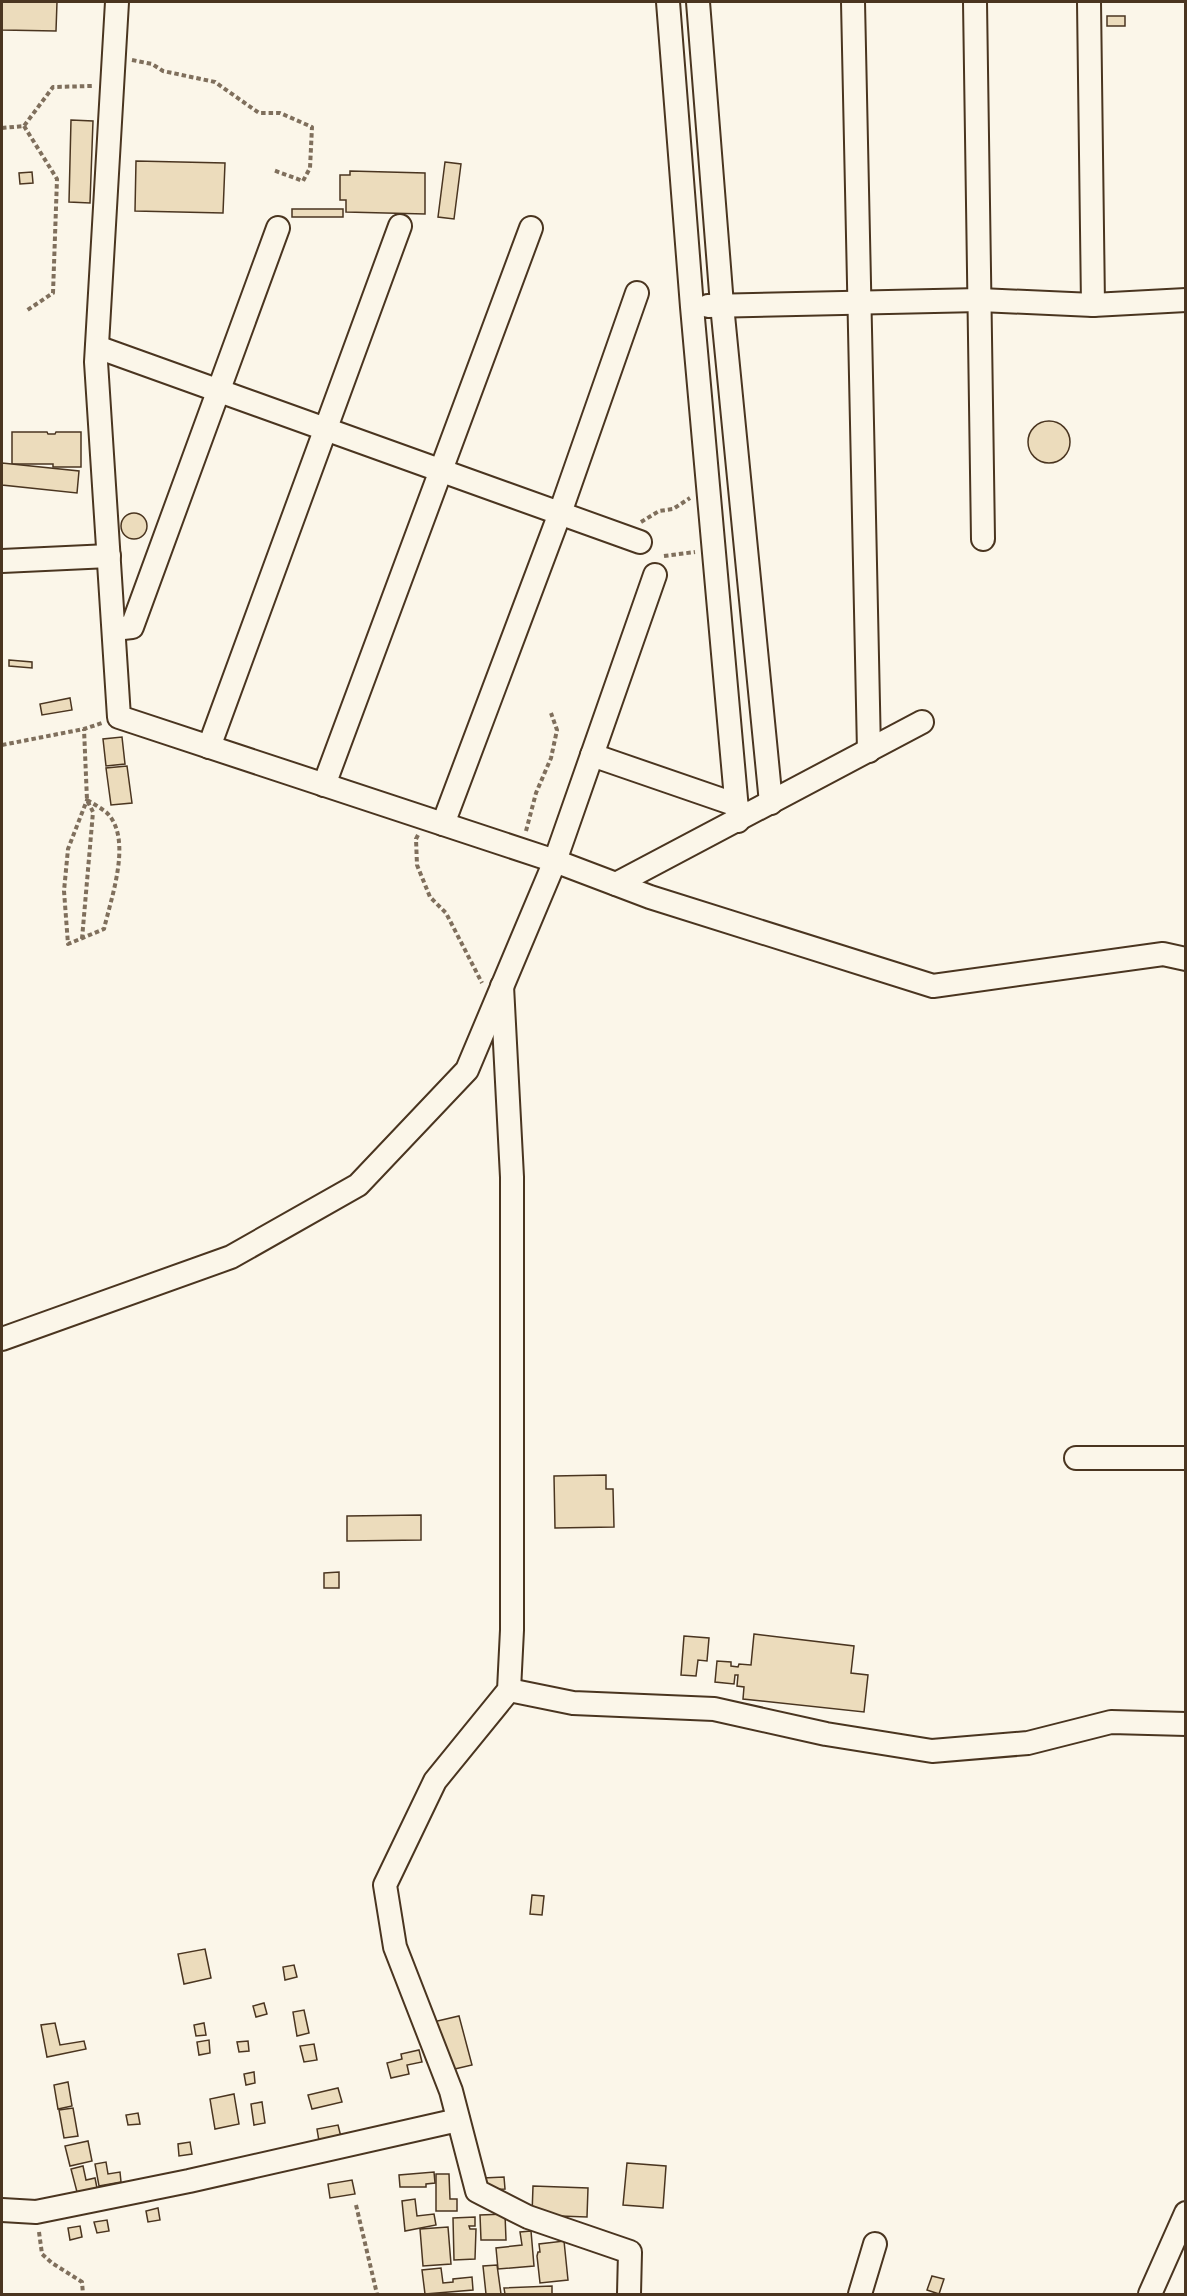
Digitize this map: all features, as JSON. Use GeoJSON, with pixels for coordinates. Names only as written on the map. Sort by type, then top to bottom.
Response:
{"type":"FeatureCollection","features":[{"type":"Feature","properties":{"kind":"street"},"geometry":{"type":"LineString","coordinates":[[117,2],[96,362],[119,717],[520,849],[650,897],[933,986],[1164,954],[1185,958]]}},
{"type":"Feature","properties":{"kind":"street"},"geometry":{"type":"LineString","coordinates":[[668,2],[692,306],[737,813]]}},
{"type":"Feature","properties":{"kind":"street"},"geometry":{"type":"LineString","coordinates":[[698,2],[722,305],[771,803]]}},
{"type":"Feature","properties":{"kind":"street"},"geometry":{"type":"LineString","coordinates":[[853,2],[869,751]]}},
{"type":"Feature","properties":{"kind":"street"},"geometry":{"type":"LineString","coordinates":[[975,2],[983,539]]}},
{"type":"Feature","properties":{"kind":"street"},"geometry":{"type":"LineString","coordinates":[[1089,2],[1093,305]]}},
{"type":"Feature","properties":{"kind":"street"},"geometry":{"type":"LineString","coordinates":[[209,747],[400,226]]}},
{"type":"Feature","properties":{"kind":"street"},"geometry":{"type":"LineString","coordinates":[[114,629],[132,627],[278,228]]}},
{"type":"Feature","properties":{"kind":"street"},"geometry":{"type":"LineString","coordinates":[[324,784],[531,228]]}},
{"type":"Feature","properties":{"kind":"street"},"geometry":{"type":"LineString","coordinates":[[435,821],[560,513],[637,293]]}},
{"type":"Feature","properties":{"kind":"street"},"geometry":{"type":"LineString","coordinates":[[692,306],[980,300],[1093,305],[1185,300]]}},
{"type":"Feature","properties":{"kind":"street"},"geometry":{"type":"LineString","coordinates":[[97,347],[632,539]]}},
{"type":"Feature","properties":{"kind":"street"},"geometry":{"type":"LineString","coordinates":[[2,561],[109,556]]}},
{"type":"Feature","properties":{"kind":"street"},"geometry":{"type":"LineString","coordinates":[[2,1339],[231,1257],[358,1185],[467,1070],[555,861],[655,575]]}},
{"type":"Feature","properties":{"kind":"street"},"geometry":{"type":"LineString","coordinates":[[616,884],[737,813],[771,803],[922,722]]}},
{"type":"Feature","properties":{"kind":"street"},"geometry":{"type":"LineString","coordinates":[[592,755],[737,813]]}},
{"type":"Feature","properties":{"kind":"street"},"geometry":{"type":"LineString","coordinates":[[498,996],[512,1177],[512,1630],[508,1689],[435,1781],[385,1885],[395,1947],[451,2091],[477,2191],[528,2217],[630,2252],[629,2295]]}},
{"type":"Feature","properties":{"kind":"street"},"geometry":{"type":"LineString","coordinates":[[1076,1458],[1185,1458]]}},
{"type":"Feature","properties":{"kind":"street"},"geometry":{"type":"LineString","coordinates":[[508,1689],[573,1703],[714,1709],[826,1734],[932,1751],[1028,1743],[1111,1722],[1185,1724]]}},
{"type":"Feature","properties":{"kind":"street"},"geometry":{"type":"LineString","coordinates":[[2,2210],[36,2212],[189,2181],[458,2120]]}},
{"type":"Feature","properties":{"kind":"street"},"geometry":{"type":"LineString","coordinates":[[1150,2295],[1185,2213]]}},
{"type":"Feature","properties":{"kind":"street"},"geometry":{"type":"LineString","coordinates":[[860,2295],[875,2244]]}},
{"type":"Feature","properties":{"kind":"path"},"geometry":{"type":"LineString","coordinates":[[114,57],[152,64],[164,71],[215,82],[259,113],[280,113],[312,127],[309,168],[303,181],[273,170]]}},
{"type":"Feature","properties":{"kind":"path"},"geometry":{"type":"LineString","coordinates":[[2,128],[24,126],[53,87],[112,85]]}},
{"type":"Feature","properties":{"kind":"path"},"geometry":{"type":"LineString","coordinates":[[24,126],[57,179],[53,293],[26,311]]}},
{"type":"Feature","properties":{"kind":"path"},"geometry":{"type":"LineString","coordinates":[[708,486],[673,509],[659,511],[630,528],[632,539],[662,557],[714,549]]}},
{"type":"Feature","properties":{"kind":"path"},"geometry":{"type":"LineString","coordinates":[[520,849],[530,822],[536,793],[551,758],[556,730],[551,713]]}},
{"type":"Feature","properties":{"kind":"path"},"geometry":{"type":"LineString","coordinates":[[2,745],[84,729],[87,800],[68,849],[64,891],[68,944],[104,929],[119,864],[117,829],[107,814],[87,800]]}},
{"type":"Feature","properties":{"kind":"path"},"geometry":{"type":"LineString","coordinates":[[82,939],[93,812],[87,800]]}},
{"type":"Feature","properties":{"kind":"path"},"geometry":{"type":"LineString","coordinates":[[435,821],[416,839],[417,865],[430,897],[446,913],[498,996]]}},
{"type":"Feature","properties":{"kind":"path"},"geometry":{"type":"LineString","coordinates":[[356,2205],[377,2295]]}},
{"type":"Feature","properties":{"kind":"path"},"geometry":{"type":"LineString","coordinates":[[36,2212],[42,2254],[82,2282],[83,2295]]}},
{"type":"Feature","properties":{"kind":"building"},"geometry":{"type":"Polygon","coordinates":[[[2,2],[57,2],[56,31],[2,30],[2,2]]]}},
{"type":"Feature","properties":{"kind":"building"},"geometry":{"type":"Polygon","coordinates":[[[1107,16],[1125,16],[1125,26],[1107,26],[1107,16]]]}},
{"type":"Feature","properties":{"kind":"building"},"geometry":{"type":"Polygon","coordinates":[[[71,120],[93,121],[90,203],[69,202],[71,120]]]}},
{"type":"Feature","properties":{"kind":"building"},"geometry":{"type":"Polygon","coordinates":[[[136,161],[225,163],[223,213],[135,211],[136,161]]]}},
{"type":"Feature","properties":{"kind":"building"},"geometry":{"type":"Polygon","coordinates":[[[445,162],[461,164],[454,219],[438,217],[445,162]]]}},
{"type":"Feature","properties":{"kind":"building"},"geometry":{"type":"Polygon","coordinates":[[[350,171],[425,173],[425,214],[346,212],[346,200],[340,200],[340,175],[350,175],[350,171]]]}},
{"type":"Feature","properties":{"kind":"building"},"geometry":{"type":"Polygon","coordinates":[[[32,172],[33,183],[20,184],[19,173],[32,172]]]}},
{"type":"Feature","properties":{"kind":"building"},"geometry":{"type":"Polygon","coordinates":[[[292,209],[343,209],[343,217],[292,217],[292,209]]]}},
{"type":"Feature","properties":{"kind":"building"},"geometry":{"type":"Polygon","coordinates":[[[1049,421],[1064,427],[1070,442],[1064,457],[1049,463],[1034,457],[1028,442],[1034,427],[1049,421]]]}},
{"type":"Feature","properties":{"kind":"building"},"geometry":{"type":"Polygon","coordinates":[[[12,432],[55,434],[56,432],[81,432],[81,467],[12,464],[12,432]]]}},
{"type":"Feature","properties":{"kind":"building"},"geometry":{"type":"Polygon","coordinates":[[[2,463],[79,471],[77,493],[2,485],[2,463]]]}},
{"type":"Feature","properties":{"kind":"building"},"geometry":{"type":"Polygon","coordinates":[[[134,513],[143,517],[147,526],[143,535],[134,539],[125,535],[121,526],[125,517],[134,513]]]}},
{"type":"Feature","properties":{"kind":"building"},"geometry":{"type":"Polygon","coordinates":[[[9,660],[32,662],[32,668],[9,666],[9,660]]]}},
{"type":"Feature","properties":{"kind":"building"},"geometry":{"type":"Polygon","coordinates":[[[70,698],[72,710],[42,715],[40,704],[70,698]]]}},
{"type":"Feature","properties":{"kind":"building"},"geometry":{"type":"Polygon","coordinates":[[[122,737],[125,764],[106,766],[103,739],[122,737]]]}},
{"type":"Feature","properties":{"kind":"building"},"geometry":{"type":"Polygon","coordinates":[[[127,766],[132,803],[111,805],[106,768],[127,766]]]}},
{"type":"Feature","properties":{"kind":"building"},"geometry":{"type":"Polygon","coordinates":[[[606,1475],[606,1489],[613,1489],[614,1527],[555,1528],[554,1476],[606,1475]]]}},
{"type":"Feature","properties":{"kind":"building"},"geometry":{"type":"Polygon","coordinates":[[[421,1515],[421,1540],[347,1541],[347,1516],[421,1515]]]}},
{"type":"Feature","properties":{"kind":"building"},"geometry":{"type":"Polygon","coordinates":[[[339,1572],[339,1588],[324,1588],[324,1573],[339,1572]]]}},
{"type":"Feature","properties":{"kind":"building"},"geometry":{"type":"Polygon","coordinates":[[[754,1634],[854,1646],[851,1673],[868,1675],[864,1712],[743,1699],[744,1687],[737,1686],[738,1675],[735,1675],[734,1684],[715,1682],[717,1661],[731,1662],[731,1666],[738,1667],[739,1664],[751,1665],[754,1634]]]}},
{"type":"Feature","properties":{"kind":"building"},"geometry":{"type":"Polygon","coordinates":[[[684,1636],[709,1638],[707,1661],[698,1660],[696,1676],[681,1675],[684,1636]]]}},
{"type":"Feature","properties":{"kind":"building"},"geometry":{"type":"Polygon","coordinates":[[[532,1895],[544,1896],[542,1915],[530,1914],[532,1895]]]}},
{"type":"Feature","properties":{"kind":"building"},"geometry":{"type":"Polygon","coordinates":[[[205,1949],[211,1978],[184,1984],[178,1954],[205,1949]]]}},
{"type":"Feature","properties":{"kind":"building"},"geometry":{"type":"Polygon","coordinates":[[[294,1965],[297,1977],[285,1980],[283,1967],[294,1965]]]}},
{"type":"Feature","properties":{"kind":"building"},"geometry":{"type":"Polygon","coordinates":[[[264,2003],[267,2014],[256,2017],[253,2006],[264,2003]]]}},
{"type":"Feature","properties":{"kind":"building"},"geometry":{"type":"Polygon","coordinates":[[[304,2010],[309,2033],[297,2036],[293,2012],[304,2010]]]}},
{"type":"Feature","properties":{"kind":"building"},"geometry":{"type":"Polygon","coordinates":[[[459,2016],[472,2065],[446,2071],[433,2022],[459,2016]]]}},
{"type":"Feature","properties":{"kind":"building"},"geometry":{"type":"Polygon","coordinates":[[[55,2023],[60,2045],[84,2041],[86,2049],[47,2057],[41,2025],[55,2023]]]}},
{"type":"Feature","properties":{"kind":"building"},"geometry":{"type":"Polygon","coordinates":[[[204,2023],[206,2035],[196,2036],[194,2025],[204,2023]]]}},
{"type":"Feature","properties":{"kind":"building"},"geometry":{"type":"Polygon","coordinates":[[[209,2040],[210,2053],[199,2055],[197,2042],[209,2040]]]}},
{"type":"Feature","properties":{"kind":"building"},"geometry":{"type":"Polygon","coordinates":[[[248,2041],[249,2051],[239,2052],[237,2042],[248,2041]]]}},
{"type":"Feature","properties":{"kind":"building"},"geometry":{"type":"Polygon","coordinates":[[[314,2044],[317,2060],[304,2062],[300,2046],[314,2044]]]}},
{"type":"Feature","properties":{"kind":"building"},"geometry":{"type":"Polygon","coordinates":[[[419,2050],[422,2062],[407,2065],[409,2074],[391,2078],[387,2063],[402,2059],[401,2054],[419,2050]]]}},
{"type":"Feature","properties":{"kind":"building"},"geometry":{"type":"Polygon","coordinates":[[[254,2072],[255,2083],[246,2085],[244,2074],[254,2072]]]}},
{"type":"Feature","properties":{"kind":"building"},"geometry":{"type":"Polygon","coordinates":[[[68,2082],[72,2106],[58,2109],[54,2085],[68,2082]]]}},
{"type":"Feature","properties":{"kind":"building"},"geometry":{"type":"Polygon","coordinates":[[[338,2088],[342,2102],[312,2109],[308,2095],[338,2088]]]}},
{"type":"Feature","properties":{"kind":"building"},"geometry":{"type":"Polygon","coordinates":[[[234,2094],[239,2124],[215,2129],[210,2099],[234,2094]]]}},
{"type":"Feature","properties":{"kind":"building"},"geometry":{"type":"Polygon","coordinates":[[[262,2102],[265,2123],[254,2125],[251,2104],[262,2102]]]}},
{"type":"Feature","properties":{"kind":"building"},"geometry":{"type":"Polygon","coordinates":[[[73,2108],[78,2136],[64,2138],[59,2110],[73,2108]]]}},
{"type":"Feature","properties":{"kind":"building"},"geometry":{"type":"Polygon","coordinates":[[[138,2113],[140,2124],[128,2125],[126,2115],[138,2113]]]}},
{"type":"Feature","properties":{"kind":"building"},"geometry":{"type":"Polygon","coordinates":[[[338,2125],[341,2137],[319,2141],[317,2129],[338,2125]]]}},
{"type":"Feature","properties":{"kind":"building"},"geometry":{"type":"Polygon","coordinates":[[[88,2141],[92,2161],[70,2166],[65,2146],[88,2141]]]}},
{"type":"Feature","properties":{"kind":"building"},"geometry":{"type":"Polygon","coordinates":[[[190,2142],[192,2154],[179,2156],[178,2144],[190,2142]]]}},
{"type":"Feature","properties":{"kind":"building"},"geometry":{"type":"Polygon","coordinates":[[[106,2162],[108,2174],[120,2172],[121,2182],[99,2186],[95,2164],[106,2162]]]}},
{"type":"Feature","properties":{"kind":"building"},"geometry":{"type":"Polygon","coordinates":[[[627,2163],[666,2166],[663,2208],[623,2205],[627,2163]]]}},
{"type":"Feature","properties":{"kind":"building"},"geometry":{"type":"Polygon","coordinates":[[[83,2166],[86,2180],[95,2178],[97,2188],[77,2192],[71,2169],[83,2166]]]}},
{"type":"Feature","properties":{"kind":"building"},"geometry":{"type":"Polygon","coordinates":[[[434,2172],[435,2183],[426,2184],[426,2187],[400,2187],[399,2175],[434,2172]]]}},
{"type":"Feature","properties":{"kind":"building"},"geometry":{"type":"Polygon","coordinates":[[[436,2174],[449,2174],[450,2199],[457,2199],[457,2211],[436,2211],[436,2174]]]}},
{"type":"Feature","properties":{"kind":"building"},"geometry":{"type":"Polygon","coordinates":[[[504,2177],[505,2189],[484,2190],[483,2178],[504,2177]]]}},
{"type":"Feature","properties":{"kind":"building"},"geometry":{"type":"Polygon","coordinates":[[[352,2180],[355,2194],[330,2198],[328,2184],[352,2180]]]}},
{"type":"Feature","properties":{"kind":"building"},"geometry":{"type":"Polygon","coordinates":[[[533,2186],[588,2188],[587,2217],[532,2215],[533,2186]]]}},
{"type":"Feature","properties":{"kind":"building"},"geometry":{"type":"Polygon","coordinates":[[[415,2199],[417,2216],[434,2214],[436,2225],[405,2231],[402,2201],[415,2199]]]}},
{"type":"Feature","properties":{"kind":"building"},"geometry":{"type":"Polygon","coordinates":[[[158,2208],[160,2220],[148,2222],[146,2211],[158,2208]]]}},
{"type":"Feature","properties":{"kind":"building"},"geometry":{"type":"Polygon","coordinates":[[[505,2214],[506,2240],[481,2240],[480,2215],[505,2214]]]}},
{"type":"Feature","properties":{"kind":"building"},"geometry":{"type":"Polygon","coordinates":[[[475,2217],[475,2226],[469,2226],[470,2229],[476,2229],[475,2259],[454,2260],[453,2218],[475,2217]]]}},
{"type":"Feature","properties":{"kind":"building"},"geometry":{"type":"Polygon","coordinates":[[[107,2220],[109,2231],[97,2233],[94,2222],[107,2220]]]}},
{"type":"Feature","properties":{"kind":"building"},"geometry":{"type":"Polygon","coordinates":[[[80,2226],[82,2237],[70,2240],[68,2228],[80,2226]]]}},
{"type":"Feature","properties":{"kind":"building"},"geometry":{"type":"Polygon","coordinates":[[[448,2227],[451,2264],[423,2266],[420,2229],[448,2227]]]}},
{"type":"Feature","properties":{"kind":"building"},"geometry":{"type":"Polygon","coordinates":[[[531,2231],[534,2266],[498,2269],[496,2248],[522,2245],[520,2232],[531,2231]]]}},
{"type":"Feature","properties":{"kind":"building"},"geometry":{"type":"Polygon","coordinates":[[[564,2241],[568,2280],[540,2283],[537,2256],[540,2252],[539,2244],[564,2241]]]}},
{"type":"Feature","properties":{"kind":"building"},"geometry":{"type":"Polygon","coordinates":[[[497,2265],[501,2294],[486,2294],[483,2266],[497,2265]]]}},
{"type":"Feature","properties":{"kind":"building"},"geometry":{"type":"Polygon","coordinates":[[[441,2268],[443,2283],[453,2282],[453,2279],[472,2277],[473,2290],[425,2294],[422,2270],[441,2268]]]}},
{"type":"Feature","properties":{"kind":"building"},"geometry":{"type":"Polygon","coordinates":[[[932,2276],[944,2279],[939,2294],[927,2290],[932,2276]]]}},
{"type":"Feature","properties":{"kind":"building"},"geometry":{"type":"Polygon","coordinates":[[[552,2286],[552,2294],[505,2294],[504,2288],[552,2286]]]}}]}
